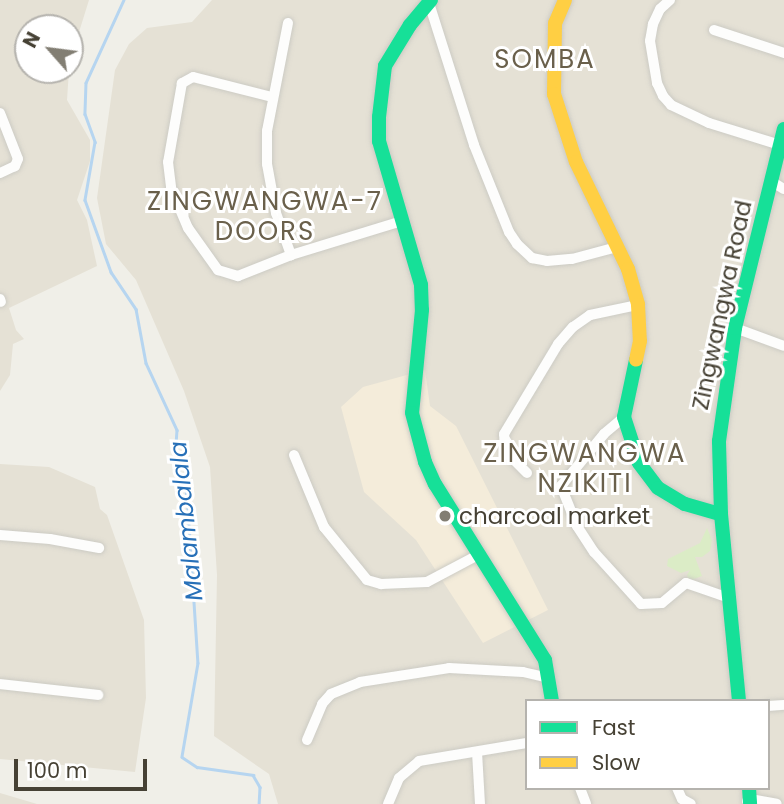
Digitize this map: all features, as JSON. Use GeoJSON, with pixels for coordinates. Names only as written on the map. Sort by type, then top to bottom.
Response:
{"type":"FeatureCollection","features":[{"type":"Feature","properties":{"kind":"street"},"geometry":{"type":"LineString","coordinates":[[565,0],[555,23],[552,70],[554,94],[576,162],[634,286],[638,306],[640,341],[624,417],[639,463],[658,488],[685,504],[721,514]]}},
{"type":"Feature","properties":{"kind":"street"},"geometry":{"type":"LineString","coordinates":[[670,0],[660,9],[653,24],[650,41],[657,83],[663,96],[671,105],[709,123],[780,145]]}},
{"type":"Feature","properties":{"kind":"street"},"geometry":{"type":"LineString","coordinates":[[430,2],[474,145],[509,232],[517,244],[532,258],[547,261],[572,259],[617,247]]}},
{"type":"Feature","properties":{"kind":"street"},"geometry":{"type":"LineString","coordinates":[[430,2],[394,48],[385,66],[381,86],[379,141],[421,285],[422,310],[412,413],[418,439],[435,484],[545,660],[552,699]]}},
{"type":"Feature","properties":{"kind":"street"},"geometry":{"type":"LineString","coordinates":[[288,23],[272,97],[267,131],[267,164],[276,213],[291,255]]}},
{"type":"Feature","properties":{"kind":"street"},"geometry":{"type":"LineString","coordinates":[[714,30],[784,53]]}},
{"type":"Feature","properties":{"kind":"street"},"geometry":{"type":"LineString","coordinates":[[272,97],[228,84],[186,78],[178,101],[168,162],[171,188],[188,228],[218,270],[238,276],[291,255],[402,221]]}},
{"type":"Feature","properties":{"kind":"street"},"geometry":{"type":"LineString","coordinates":[[0,113],[18,159],[15,166],[0,173]]}},
{"type":"Feature","properties":{"kind":"street","name":"Zingwangwa Road"},"geometry":{"type":"LineString","coordinates":[[739,699],[721,514],[719,441],[735,328],[778,185],[780,145],[784,129]]}},
{"type":"Feature","properties":{"kind":"street"},"geometry":{"type":"LineString","coordinates":[[527,473],[505,452],[504,434],[552,353],[573,327],[590,316],[638,306]]}},
{"type":"Feature","properties":{"kind":"street"},"geometry":{"type":"LineString","coordinates":[[735,328],[784,346]]}},
{"type":"Feature","properties":{"kind":"street"},"geometry":{"type":"LineString","coordinates":[[624,417],[604,435],[561,485],[577,526],[594,552],[641,604],[662,603],[686,583],[729,598]]}},
{"type":"Feature","properties":{"kind":"street"},"geometry":{"type":"LineString","coordinates":[[294,455],[324,527],[367,580],[381,584],[427,582],[478,555]]}},
{"type":"Feature","properties":{"kind":"street"},"geometry":{"type":"LineString","coordinates":[[0,535],[50,539],[99,548]]}},
{"type":"Feature","properties":{"kind":"street"},"geometry":{"type":"LineString","coordinates":[[307,740],[327,699],[342,688],[360,682],[449,668],[500,670],[548,678]]}},
{"type":"Feature","properties":{"kind":"street"},"geometry":{"type":"LineString","coordinates":[[0,684],[98,695]]}},
{"type":"Feature","properties":{"kind":"street"},"geometry":{"type":"LineString","coordinates":[[388,804],[391,791],[409,766],[419,761],[454,753],[477,752],[525,743]]}},
{"type":"Feature","properties":{"kind":"street"},"geometry":{"type":"LineString","coordinates":[[477,752],[480,804]]}},
{"type":"Feature","properties":{"kind":"street"},"geometry":{"type":"LineString","coordinates":[[678,790],[682,799],[691,804]]}},
{"type":"Feature","properties":{"kind":"street"},"geometry":{"type":"LineString","coordinates":[[748,799],[777,804]]}},
{"type":"Feature","properties":{"kind":"shaded area"},"geometry":{"type":"Polygon","coordinates":[[[0,0],[89,0],[84,16],[14,14],[14,84],[68,84],[67,100],[90,140],[90,161],[77,200],[87,220],[97,266],[9,308],[16,330],[24,339],[13,344],[10,375],[0,391],[0,0]]]}},
{"type":"Feature","properties":{"kind":"shaded area"},"geometry":{"type":"Polygon","coordinates":[[[212,0],[784,0],[784,804],[278,804],[269,774],[214,736],[217,575],[210,467],[184,391],[136,280],[106,244],[97,198],[115,70],[129,44],[147,28],[192,22],[212,0]]]}},
{"type":"Feature","properties":{"kind":"shaded area","name":"charcoal market"},"geometry":{"type":"Polygon","coordinates":[[[425,370],[430,406],[456,426],[548,610],[483,643],[416,540],[364,492],[341,407],[363,387],[425,370]]]}},
{"type":"Feature","properties":{"kind":"shaded area"},"geometry":{"type":"Polygon","coordinates":[[[0,464],[49,467],[95,487],[100,509],[107,515],[144,620],[146,698],[135,772],[0,759],[0,464]]]}},
{"type":"Feature","properties":{"kind":"shaded area"},"geometry":{"type":"Polygon","coordinates":[[[0,793],[37,804],[0,804],[0,793]]]}},
{"type":"Feature","properties":{"kind":"green space"},"geometry":{"type":"Polygon","coordinates":[[[707,528],[712,540],[710,551],[702,557],[695,557],[702,576],[689,581],[687,575],[690,570],[681,573],[667,566],[668,559],[700,543],[707,528]]]}},
{"type":"Feature","properties":{"kind":"waterway","name":"Malambalala"},"geometry":{"type":"LineString","coordinates":[[124,0],[86,83],[85,114],[95,142],[85,200],[111,272],[136,309],[146,363],[177,430],[175,460],[187,494],[198,663],[182,757],[197,767],[253,775],[260,787],[259,804]]}},
{"type":"Feature","properties":{"kind":"traffic: fast"},"geometry":{"type":"LineString","coordinates":[[431,0],[410,25],[385,66],[379,117],[379,141],[421,285],[422,310],[412,413],[425,462],[435,484],[545,660],[552,699]]}},
{"type":"Feature","properties":{"kind":"traffic: fast"},"geometry":{"type":"LineString","coordinates":[[739,699],[721,514],[719,441],[735,328],[784,129]]}},
{"type":"Feature","properties":{"kind":"traffic: fast"},"geometry":{"type":"LineString","coordinates":[[636,360],[624,417],[639,463],[658,488],[685,504],[721,514]]}},
{"type":"Feature","properties":{"kind":"traffic: fast"},"geometry":{"type":"LineString","coordinates":[[749,790],[750,804]]}},
{"type":"Feature","properties":{"kind":"traffic: slow"},"geometry":{"type":"LineString","coordinates":[[565,0],[555,23],[554,94],[576,162],[628,269],[638,305],[640,341],[636,360]]}},
{"type":"Feature","properties":{"kind":"place","name":"charcoal market"},"geometry":{"type":"Point","coordinates":[445,516]}},
{"type":"Feature","properties":{"kind":"district","name":"SOMBA"},"geometry":{"type":"Point","coordinates":[545,60]}},
{"type":"Feature","properties":{"kind":"district","name":"ZINGWANGWA-7 DOORS"},"geometry":{"type":"Point","coordinates":[265,217]}},
{"type":"Feature","properties":{"kind":"district","name":"ZINGWANGWA NZIKITI"},"geometry":{"type":"Point","coordinates":[585,469]}}]}
